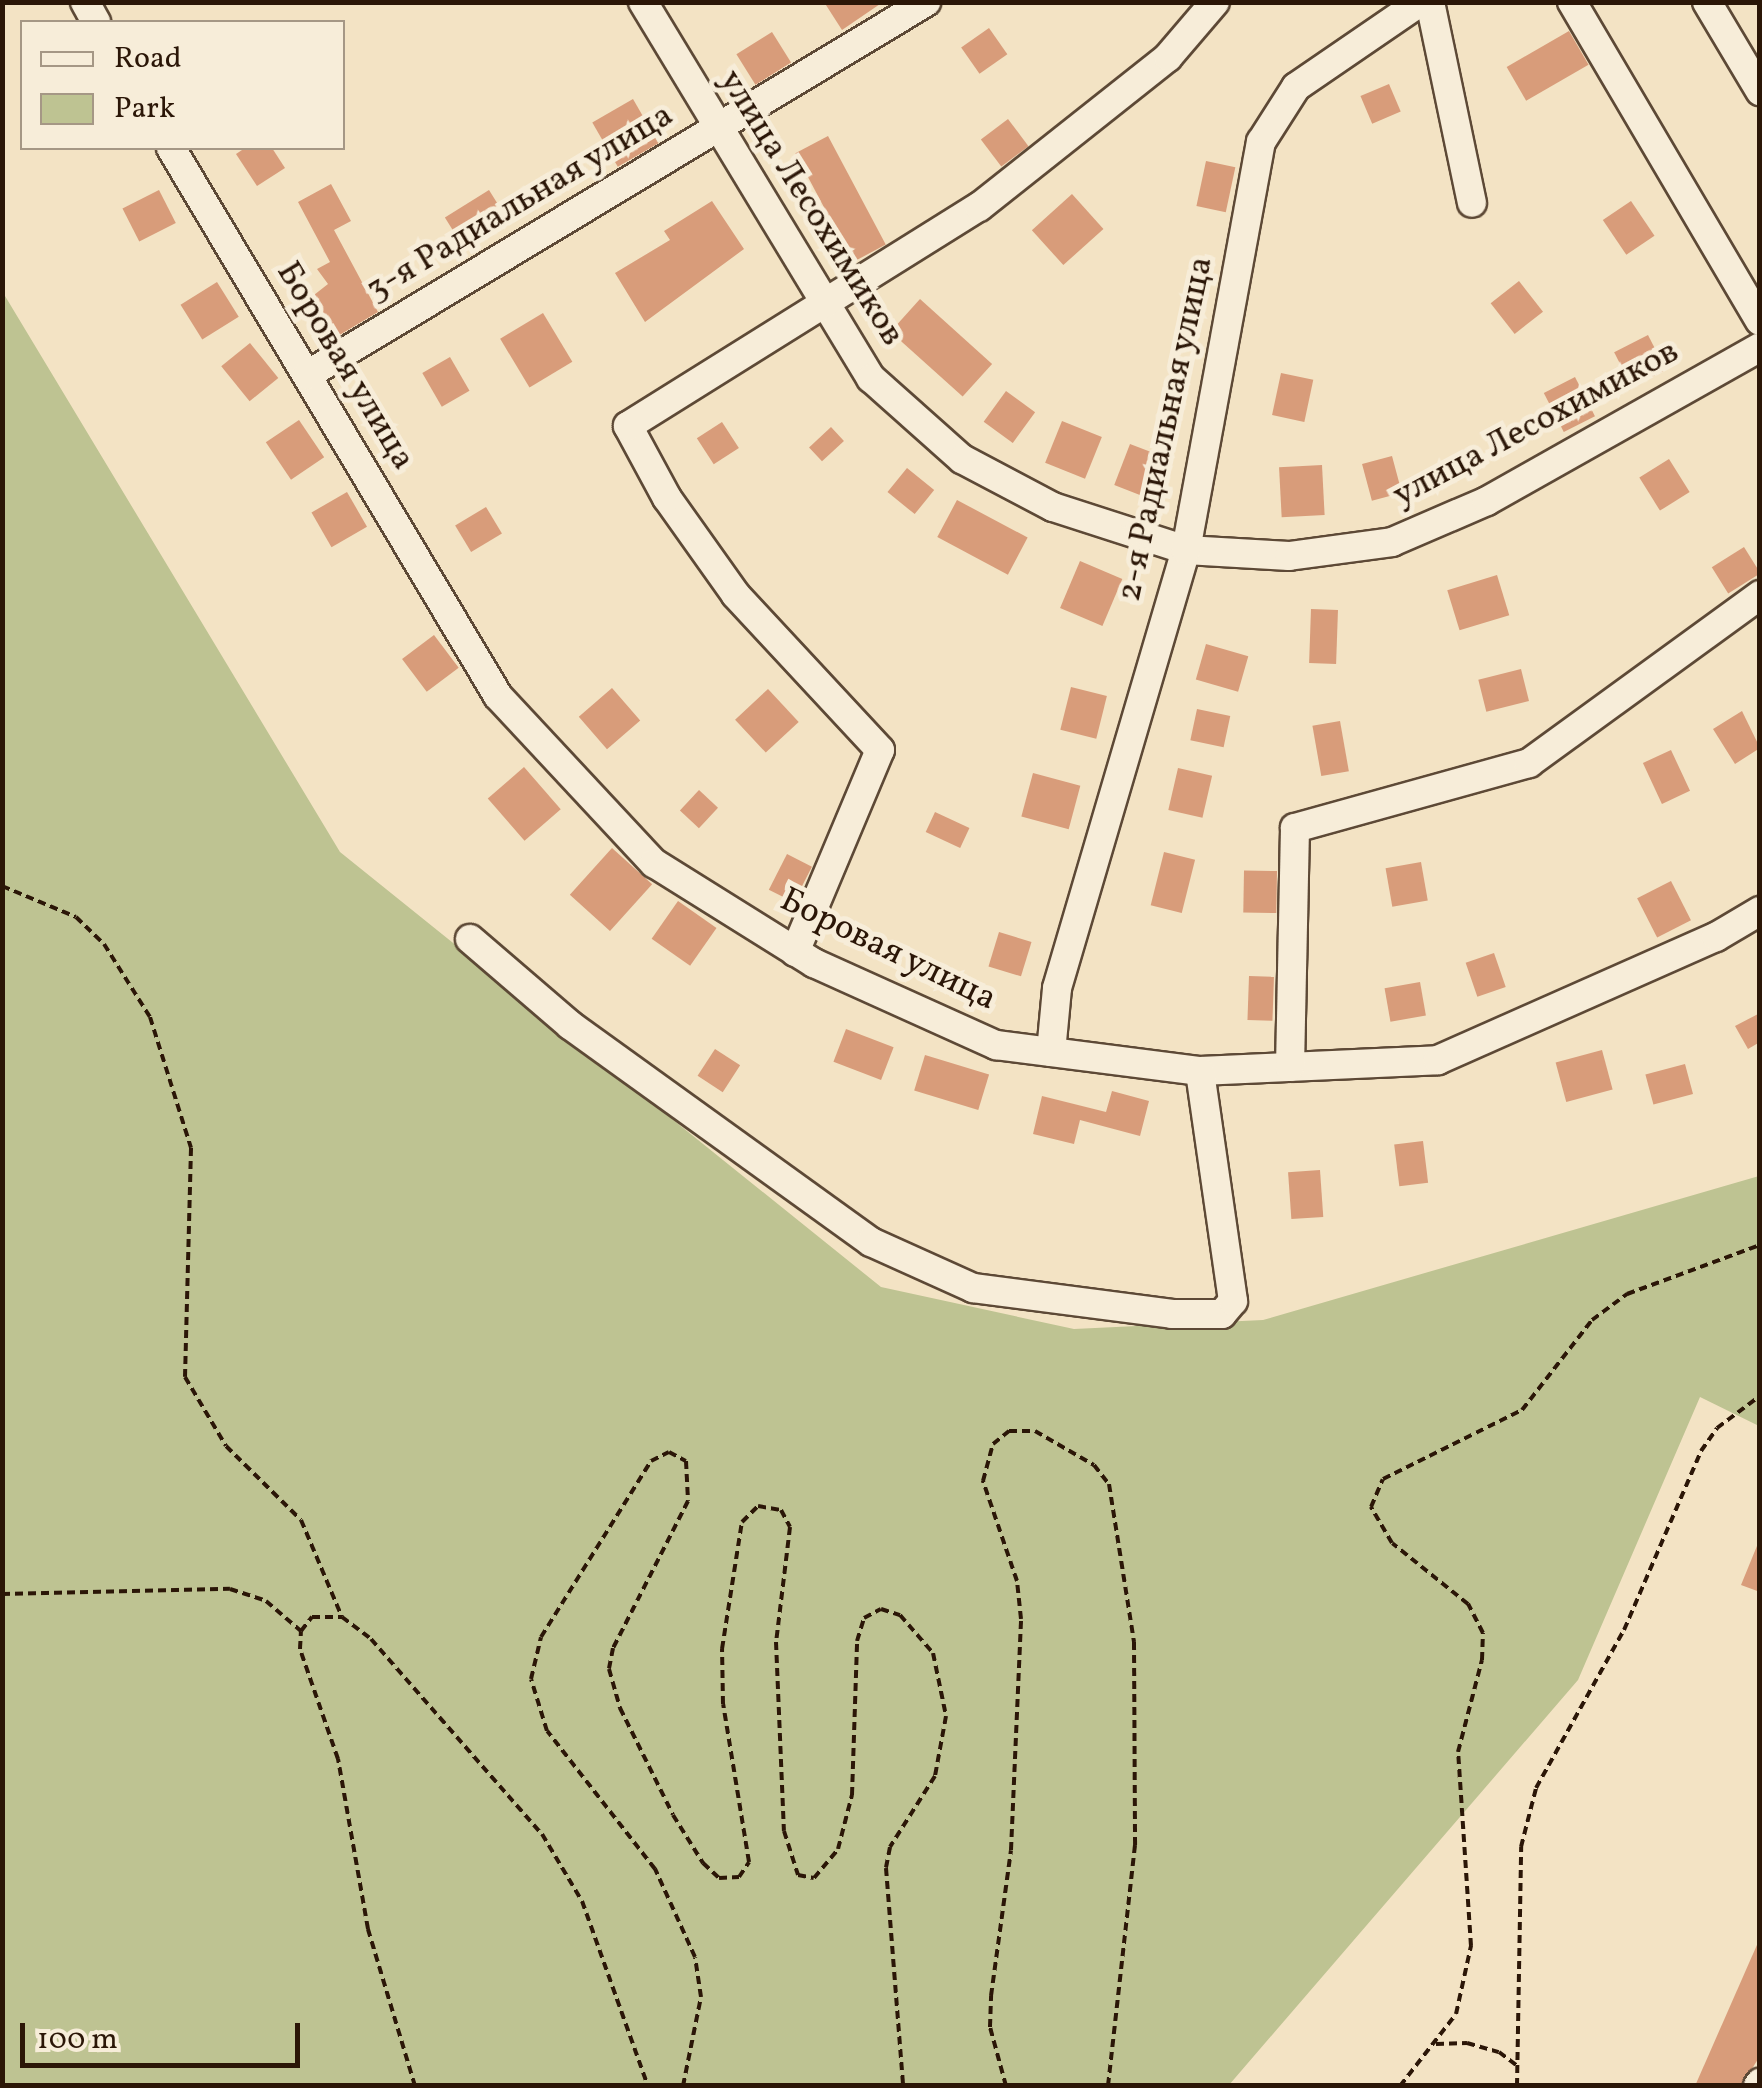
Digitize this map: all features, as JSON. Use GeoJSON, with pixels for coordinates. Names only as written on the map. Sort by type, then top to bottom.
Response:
{"type":"FeatureCollection","features":[{"type":"Feature","properties":{"kind":"street","name":"улица Лесохимиков"},"geometry":{"type":"LineString","coordinates":[[643,2],[871,378],[962,459],[1053,508],[1186,550],[1289,556],[1392,542],[1487,500],[1760,347]]}},
{"type":"Feature","properties":{"kind":"street","name":"3-я Радиальная улица"},"geometry":{"type":"LineString","coordinates":[[307,375],[926,2]]}},
{"type":"Feature","properties":{"kind":"street"},"geometry":{"type":"LineString","coordinates":[[795,952],[880,750],[736,595],[667,498],[628,426],[979,207],[1100,116],[1168,57],[1215,2]]}},
{"type":"Feature","properties":{"kind":"street","name":"2-я Радиальная улица"},"geometry":{"type":"LineString","coordinates":[[1051,1052],[1057,988],[1186,550],[1261,142],[1296,87],[1420,2]]}},
{"type":"Feature","properties":{"kind":"street"},"geometry":{"type":"LineString","coordinates":[[1430,2],[1472,203]]}},
{"type":"Feature","properties":{"kind":"street"},"geometry":{"type":"LineString","coordinates":[[1572,2],[1760,321]]}},
{"type":"Feature","properties":{"kind":"street"},"geometry":{"type":"LineString","coordinates":[[1707,2],[1760,91]]}},
{"type":"Feature","properties":{"kind":"street","name":"Боровая улица"},"geometry":{"type":"LineString","coordinates":[[172,150],[498,696],[654,864],[795,952],[996,1045],[1200,1071],[1438,1060],[1716,937],[1760,911]]}},
{"type":"Feature","properties":{"kind":"street"},"geometry":{"type":"LineString","coordinates":[[1290,1067],[1295,828],[1529,763],[1760,596]]}},
{"type":"Feature","properties":{"kind":"street"},"geometry":{"type":"LineString","coordinates":[[470,939],[570,1024],[871,1242],[974,1288],[1172,1314],[1222,1314],[1234,1301],[1200,1071]]}},
{"type":"Feature","properties":{"kind":"path"},"geometry":{"type":"LineString","coordinates":[[2,886],[76,917],[104,944],[150,1017],[190,1148],[185,1377],[226,1446],[301,1520],[342,1616],[371,1638],[542,1834],[588,1916],[648,2086]]}},
{"type":"Feature","properties":{"kind":"path"},"geometry":{"type":"LineString","coordinates":[[1400,2086],[1456,2014],[1471,1946],[1458,1752],[1482,1660],[1482,1633],[1468,1604],[1392,1543],[1370,1507],[1383,1479],[1522,1410],[1592,1320],[1627,1294],[1760,1245]]}},
{"type":"Feature","properties":{"kind":"path"},"geometry":{"type":"LineString","coordinates":[[1516,2086],[1521,1847],[1536,1788],[1624,1630],[1701,1451],[1718,1428],[1760,1396]]}},
{"type":"Feature","properties":{"kind":"path"},"geometry":{"type":"LineString","coordinates":[[1006,2086],[990,2026],[1012,1850],[1021,1619],[1017,1580],[984,1481],[993,1444],[1009,1431],[1035,1430],[1094,1465],[1109,1484],[1134,1642],[1135,1845],[1108,2086]]}},
{"type":"Feature","properties":{"kind":"path"},"geometry":{"type":"LineString","coordinates":[[684,2086],[701,1998],[695,1957],[655,1868],[547,1731],[531,1679],[541,1637],[650,1461],[669,1452],[686,1461],[688,1502],[613,1648],[609,1669],[620,1708],[674,1815],[703,1863],[720,1878],[739,1877],[749,1862],[723,1686],[742,1522],[758,1506],[781,1510],[790,1527],[776,1642],[784,1831],[798,1875],[814,1878],[838,1849],[852,1795],[858,1641],[864,1618],[881,1609],[900,1615],[934,1654],[946,1716],[936,1776],[890,1846],[886,1868],[902,2086]]}},
{"type":"Feature","properties":{"kind":"path"},"geometry":{"type":"LineString","coordinates":[[2,1594],[230,1589],[266,1601],[301,1632]]}},
{"type":"Feature","properties":{"kind":"path"},"geometry":{"type":"LineString","coordinates":[[342,1616],[312,1617],[301,1632],[300,1648],[338,1759],[368,1930],[414,2086]]}},
{"type":"Feature","properties":{"kind":"path"},"geometry":{"type":"LineString","coordinates":[[1436,2044],[1500,2052],[1518,2067]]}},
{"type":"Feature","properties":{"kind":"green space"},"geometry":{"type":"Polygon","coordinates":[[[2,291],[340,852],[881,1287],[1074,1329],[1263,1320],[1759,1176],[1759,1426],[1700,1397],[1578,1680],[1229,2085],[3,2085],[2,291]]]}},
{"type":"Feature","properties":{"kind":"building"},"geometry":{"type":"Polygon","coordinates":[[[824,2],[883,2],[842,30],[824,2]]]}},
{"type":"Feature","properties":{"kind":"building"},"geometry":{"type":"Polygon","coordinates":[[[989,28],[1007,54],[980,74],[961,48],[989,28]]]}},
{"type":"Feature","properties":{"kind":"building"},"geometry":{"type":"Polygon","coordinates":[[[1569,31],[1588,65],[1526,101],[1507,67],[1569,31]]]}},
{"type":"Feature","properties":{"kind":"building"},"geometry":{"type":"Polygon","coordinates":[[[772,32],[791,63],[755,85],[736,54],[772,32]]]}},
{"type":"Feature","properties":{"kind":"building"},"geometry":{"type":"Polygon","coordinates":[[[1389,84],[1401,112],[1372,124],[1360,96],[1389,84]]]}},
{"type":"Feature","properties":{"kind":"building"},"geometry":{"type":"Polygon","coordinates":[[[633,99],[658,143],[618,167],[592,122],[633,99]]]}},
{"type":"Feature","properties":{"kind":"building"},"geometry":{"type":"Polygon","coordinates":[[[1008,119],[1028,146],[1001,167],[981,139],[1008,119]]]}},
{"type":"Feature","properties":{"kind":"building"},"geometry":{"type":"Polygon","coordinates":[[[828,136],[886,245],[853,262],[795,153],[828,136]]]}},
{"type":"Feature","properties":{"kind":"building"},"geometry":{"type":"Polygon","coordinates":[[[242,150],[273,150],[285,168],[257,186],[236,154],[242,150]]]}},
{"type":"Feature","properties":{"kind":"building"},"geometry":{"type":"Polygon","coordinates":[[[1206,161],[1235,167],[1226,212],[1196,206],[1206,161]]]}},
{"type":"Feature","properties":{"kind":"building"},"geometry":{"type":"Polygon","coordinates":[[[331,184],[351,221],[334,230],[378,312],[336,337],[314,295],[328,284],[317,269],[330,262],[298,202],[331,184]]]}},
{"type":"Feature","properties":{"kind":"building"},"geometry":{"type":"Polygon","coordinates":[[[159,190],[176,223],[139,242],[122,209],[159,190]]]}},
{"type":"Feature","properties":{"kind":"building"},"geometry":{"type":"Polygon","coordinates":[[[489,190],[509,222],[465,250],[445,218],[489,190]]]}},
{"type":"Feature","properties":{"kind":"building"},"geometry":{"type":"Polygon","coordinates":[[[1072,194],[1103,229],[1063,265],[1032,230],[1072,194]]]}},
{"type":"Feature","properties":{"kind":"building"},"geometry":{"type":"Polygon","coordinates":[[[712,201],[744,249],[645,322],[615,273],[670,240],[664,231],[712,201]]]}},
{"type":"Feature","properties":{"kind":"building"},"geometry":{"type":"Polygon","coordinates":[[[1631,201],[1654,236],[1626,255],[1603,220],[1631,201]]]}},
{"type":"Feature","properties":{"kind":"building"},"geometry":{"type":"Polygon","coordinates":[[[1519,281],[1543,312],[1515,334],[1491,303],[1519,281]]]}},
{"type":"Feature","properties":{"kind":"building"},"geometry":{"type":"Polygon","coordinates":[[[217,282],[239,317],[202,340],[181,305],[217,282]]]}},
{"type":"Feature","properties":{"kind":"building"},"geometry":{"type":"Polygon","coordinates":[[[920,299],[992,364],[963,397],[891,332],[920,299]]]}},
{"type":"Feature","properties":{"kind":"building"},"geometry":{"type":"Polygon","coordinates":[[[543,313],[572,362],[529,388],[500,339],[543,313]]]}},
{"type":"Feature","properties":{"kind":"building"},"geometry":{"type":"Polygon","coordinates":[[[1648,335],[1666,370],[1632,387],[1614,352],[1648,335]]]}},
{"type":"Feature","properties":{"kind":"building"},"geometry":{"type":"Polygon","coordinates":[[[250,343],[278,378],[250,401],[221,366],[250,343]]]}},
{"type":"Feature","properties":{"kind":"building"},"geometry":{"type":"Polygon","coordinates":[[[450,357],[470,391],[442,407],[422,373],[450,357]]]}},
{"type":"Feature","properties":{"kind":"building"},"geometry":{"type":"Polygon","coordinates":[[[1281,373],[1313,380],[1304,422],[1272,415],[1281,373]]]}},
{"type":"Feature","properties":{"kind":"building"},"geometry":{"type":"Polygon","coordinates":[[[1575,377],[1595,416],[1564,432],[1544,393],[1575,377]]]}},
{"type":"Feature","properties":{"kind":"building"},"geometry":{"type":"Polygon","coordinates":[[[1006,391],[1035,412],[1013,443],[984,422],[1006,391]]]}},
{"type":"Feature","properties":{"kind":"building"},"geometry":{"type":"Polygon","coordinates":[[[299,420],[324,457],[291,480],[266,442],[299,420]]]}},
{"type":"Feature","properties":{"kind":"building"},"geometry":{"type":"Polygon","coordinates":[[[1062,421],[1102,437],[1085,479],[1045,463],[1062,421]]]}},
{"type":"Feature","properties":{"kind":"building"},"geometry":{"type":"Polygon","coordinates":[[[722,422],[739,448],[714,464],[697,438],[722,422]]]}},
{"type":"Feature","properties":{"kind":"building"},"geometry":{"type":"Polygon","coordinates":[[[831,427],[844,441],[822,461],[809,447],[831,427]]]}},
{"type":"Feature","properties":{"kind":"building"},"geometry":{"type":"Polygon","coordinates":[[[1130,444],[1161,456],[1145,497],[1114,485],[1130,444]]]}},
{"type":"Feature","properties":{"kind":"building"},"geometry":{"type":"Polygon","coordinates":[[[1392,456],[1402,493],[1372,501],[1362,464],[1392,456]]]}},
{"type":"Feature","properties":{"kind":"building"},"geometry":{"type":"Polygon","coordinates":[[[1669,459],[1690,492],[1660,511],[1639,478],[1669,459]]]}},
{"type":"Feature","properties":{"kind":"building"},"geometry":{"type":"Polygon","coordinates":[[[1322,465],[1325,515],[1282,517],[1279,467],[1322,465]]]}},
{"type":"Feature","properties":{"kind":"building"},"geometry":{"type":"Polygon","coordinates":[[[907,468],[934,490],[915,514],[887,492],[907,468]]]}},
{"type":"Feature","properties":{"kind":"building"},"geometry":{"type":"Polygon","coordinates":[[[347,492],[367,527],[331,547],[311,512],[347,492]]]}},
{"type":"Feature","properties":{"kind":"building"},"geometry":{"type":"Polygon","coordinates":[[[957,500],[1028,538],[1008,575],[937,537],[957,500]]]}},
{"type":"Feature","properties":{"kind":"building"},"geometry":{"type":"Polygon","coordinates":[[[486,507],[502,534],[471,552],[455,526],[486,507]]]}},
{"type":"Feature","properties":{"kind":"building"},"geometry":{"type":"Polygon","coordinates":[[[1744,547],[1760,574],[1728,593],[1712,567],[1744,547]]]}},
{"type":"Feature","properties":{"kind":"building"},"geometry":{"type":"Polygon","coordinates":[[[1080,561],[1122,579],[1102,626],[1060,608],[1080,561]]]}},
{"type":"Feature","properties":{"kind":"building"},"geometry":{"type":"Polygon","coordinates":[[[1497,575],[1509,615],[1460,630],[1447,590],[1497,575]]]}},
{"type":"Feature","properties":{"kind":"building"},"geometry":{"type":"Polygon","coordinates":[[[1311,609],[1338,610],[1336,664],[1309,663],[1311,609]]]}},
{"type":"Feature","properties":{"kind":"building"},"geometry":{"type":"Polygon","coordinates":[[[434,635],[459,668],[427,692],[402,659],[434,635]]]}},
{"type":"Feature","properties":{"kind":"building"},"geometry":{"type":"Polygon","coordinates":[[[1206,644],[1248,656],[1238,692],[1196,680],[1206,644]]]}},
{"type":"Feature","properties":{"kind":"building"},"geometry":{"type":"Polygon","coordinates":[[[1521,669],[1529,701],[1486,712],[1478,680],[1521,669]]]}},
{"type":"Feature","properties":{"kind":"building"},"geometry":{"type":"Polygon","coordinates":[[[1071,687],[1107,696],[1096,739],[1060,730],[1071,687]]]}},
{"type":"Feature","properties":{"kind":"building"},"geometry":{"type":"Polygon","coordinates":[[[612,688],[640,720],[607,749],[579,717],[612,688]]]}},
{"type":"Feature","properties":{"kind":"building"},"geometry":{"type":"Polygon","coordinates":[[[768,689],[799,722],[766,753],[735,720],[768,689]]]}},
{"type":"Feature","properties":{"kind":"building"},"geometry":{"type":"Polygon","coordinates":[[[1197,709],[1230,716],[1224,747],[1190,740],[1197,709]]]}},
{"type":"Feature","properties":{"kind":"building"},"geometry":{"type":"Polygon","coordinates":[[[1742,711],[1760,748],[1735,764],[1713,729],[1742,711]]]}},
{"type":"Feature","properties":{"kind":"building"},"geometry":{"type":"Polygon","coordinates":[[[1340,721],[1349,771],[1321,776],[1312,726],[1340,721]]]}},
{"type":"Feature","properties":{"kind":"building"},"geometry":{"type":"Polygon","coordinates":[[[1671,750],[1690,791],[1662,804],[1643,763],[1671,750]]]}},
{"type":"Feature","properties":{"kind":"building"},"geometry":{"type":"Polygon","coordinates":[[[524,767],[561,809],[525,841],[488,798],[524,767]]]}},
{"type":"Feature","properties":{"kind":"building"},"geometry":{"type":"Polygon","coordinates":[[[1178,768],[1212,776],[1202,818],[1168,810],[1178,768]]]}},
{"type":"Feature","properties":{"kind":"building"},"geometry":{"type":"Polygon","coordinates":[[[1033,773],[1080,786],[1069,829],[1021,816],[1033,773]]]}},
{"type":"Feature","properties":{"kind":"building"},"geometry":{"type":"Polygon","coordinates":[[[699,790],[718,808],[699,828],[680,810],[699,790]]]}},
{"type":"Feature","properties":{"kind":"building"},"geometry":{"type":"Polygon","coordinates":[[[935,812],[969,828],[960,848],[926,832],[935,812]]]}},
{"type":"Feature","properties":{"kind":"building"},"geometry":{"type":"Polygon","coordinates":[[[612,848],[652,884],[610,931],[570,895],[612,848]]]}},
{"type":"Feature","properties":{"kind":"building"},"geometry":{"type":"Polygon","coordinates":[[[1164,852],[1195,860],[1182,913],[1151,905],[1164,852]]]}},
{"type":"Feature","properties":{"kind":"building"},"geometry":{"type":"Polygon","coordinates":[[[787,854],[812,867],[794,902],[769,890],[787,854]]]}},
{"type":"Feature","properties":{"kind":"building"},"geometry":{"type":"Polygon","coordinates":[[[1421,862],[1428,900],[1392,907],[1386,868],[1421,862]]]}},
{"type":"Feature","properties":{"kind":"building"},"geometry":{"type":"Polygon","coordinates":[[[1244,870],[1277,871],[1276,913],[1243,912],[1244,870]]]}},
{"type":"Feature","properties":{"kind":"building"},"geometry":{"type":"Polygon","coordinates":[[[1671,881],[1691,920],[1657,937],[1637,898],[1671,881]]]}},
{"type":"Feature","properties":{"kind":"building"},"geometry":{"type":"Polygon","coordinates":[[[678,901],[717,928],[690,966],[652,939],[678,901]]]}},
{"type":"Feature","properties":{"kind":"building"},"geometry":{"type":"Polygon","coordinates":[[[999,932],[1032,942],[1021,976],[988,966],[999,932]]]}},
{"type":"Feature","properties":{"kind":"building"},"geometry":{"type":"Polygon","coordinates":[[[1494,953],[1506,987],[1477,997],[1466,963],[1494,953]]]}},
{"type":"Feature","properties":{"kind":"building"},"geometry":{"type":"Polygon","coordinates":[[[1249,976],[1274,977],[1272,1021],[1247,1020],[1249,976]]]}},
{"type":"Feature","properties":{"kind":"building"},"geometry":{"type":"Polygon","coordinates":[[[1420,982],[1426,1015],[1390,1022],[1385,988],[1420,982]]]}},
{"type":"Feature","properties":{"kind":"building"},"geometry":{"type":"Polygon","coordinates":[[[1760,1013],[1760,1042],[1748,1049],[1735,1026],[1760,1013]]]}},
{"type":"Feature","properties":{"kind":"building"},"geometry":{"type":"Polygon","coordinates":[[[846,1029],[894,1047],[881,1080],[833,1062],[846,1029]]]}},
{"type":"Feature","properties":{"kind":"building"},"geometry":{"type":"Polygon","coordinates":[[[715,1049],[740,1065],[723,1092],[698,1076],[715,1049]]]}},
{"type":"Feature","properties":{"kind":"building"},"geometry":{"type":"Polygon","coordinates":[[[1602,1050],[1613,1090],[1566,1102],[1556,1062],[1602,1050]]]}},
{"type":"Feature","properties":{"kind":"building"},"geometry":{"type":"Polygon","coordinates":[[[925,1055],[989,1075],[978,1110],[914,1090],[925,1055]]]}},
{"type":"Feature","properties":{"kind":"building"},"geometry":{"type":"Polygon","coordinates":[[[1685,1064],[1693,1094],[1653,1105],[1645,1075],[1685,1064]]]}},
{"type":"Feature","properties":{"kind":"building"},"geometry":{"type":"Polygon","coordinates":[[[1112,1091],[1149,1101],[1140,1136],[1080,1120],[1074,1144],[1033,1134],[1042,1096],[1106,1112],[1112,1091]]]}},
{"type":"Feature","properties":{"kind":"building"},"geometry":{"type":"Polygon","coordinates":[[[1423,1141],[1428,1183],[1399,1186],[1394,1145],[1423,1141]]]}},
{"type":"Feature","properties":{"kind":"building"},"geometry":{"type":"Polygon","coordinates":[[[1320,1170],[1323,1217],[1291,1219],[1288,1172],[1320,1170]]]}},
{"type":"Feature","properties":{"kind":"building"},"geometry":{"type":"Polygon","coordinates":[[[1760,1541],[1760,1592],[1741,1585],[1760,1541]]]}},
{"type":"Feature","properties":{"kind":"building"},"geometry":{"type":"Polygon","coordinates":[[[1760,1938],[1760,2056],[1741,2086],[1695,2086],[1760,1938]]]}}]}
